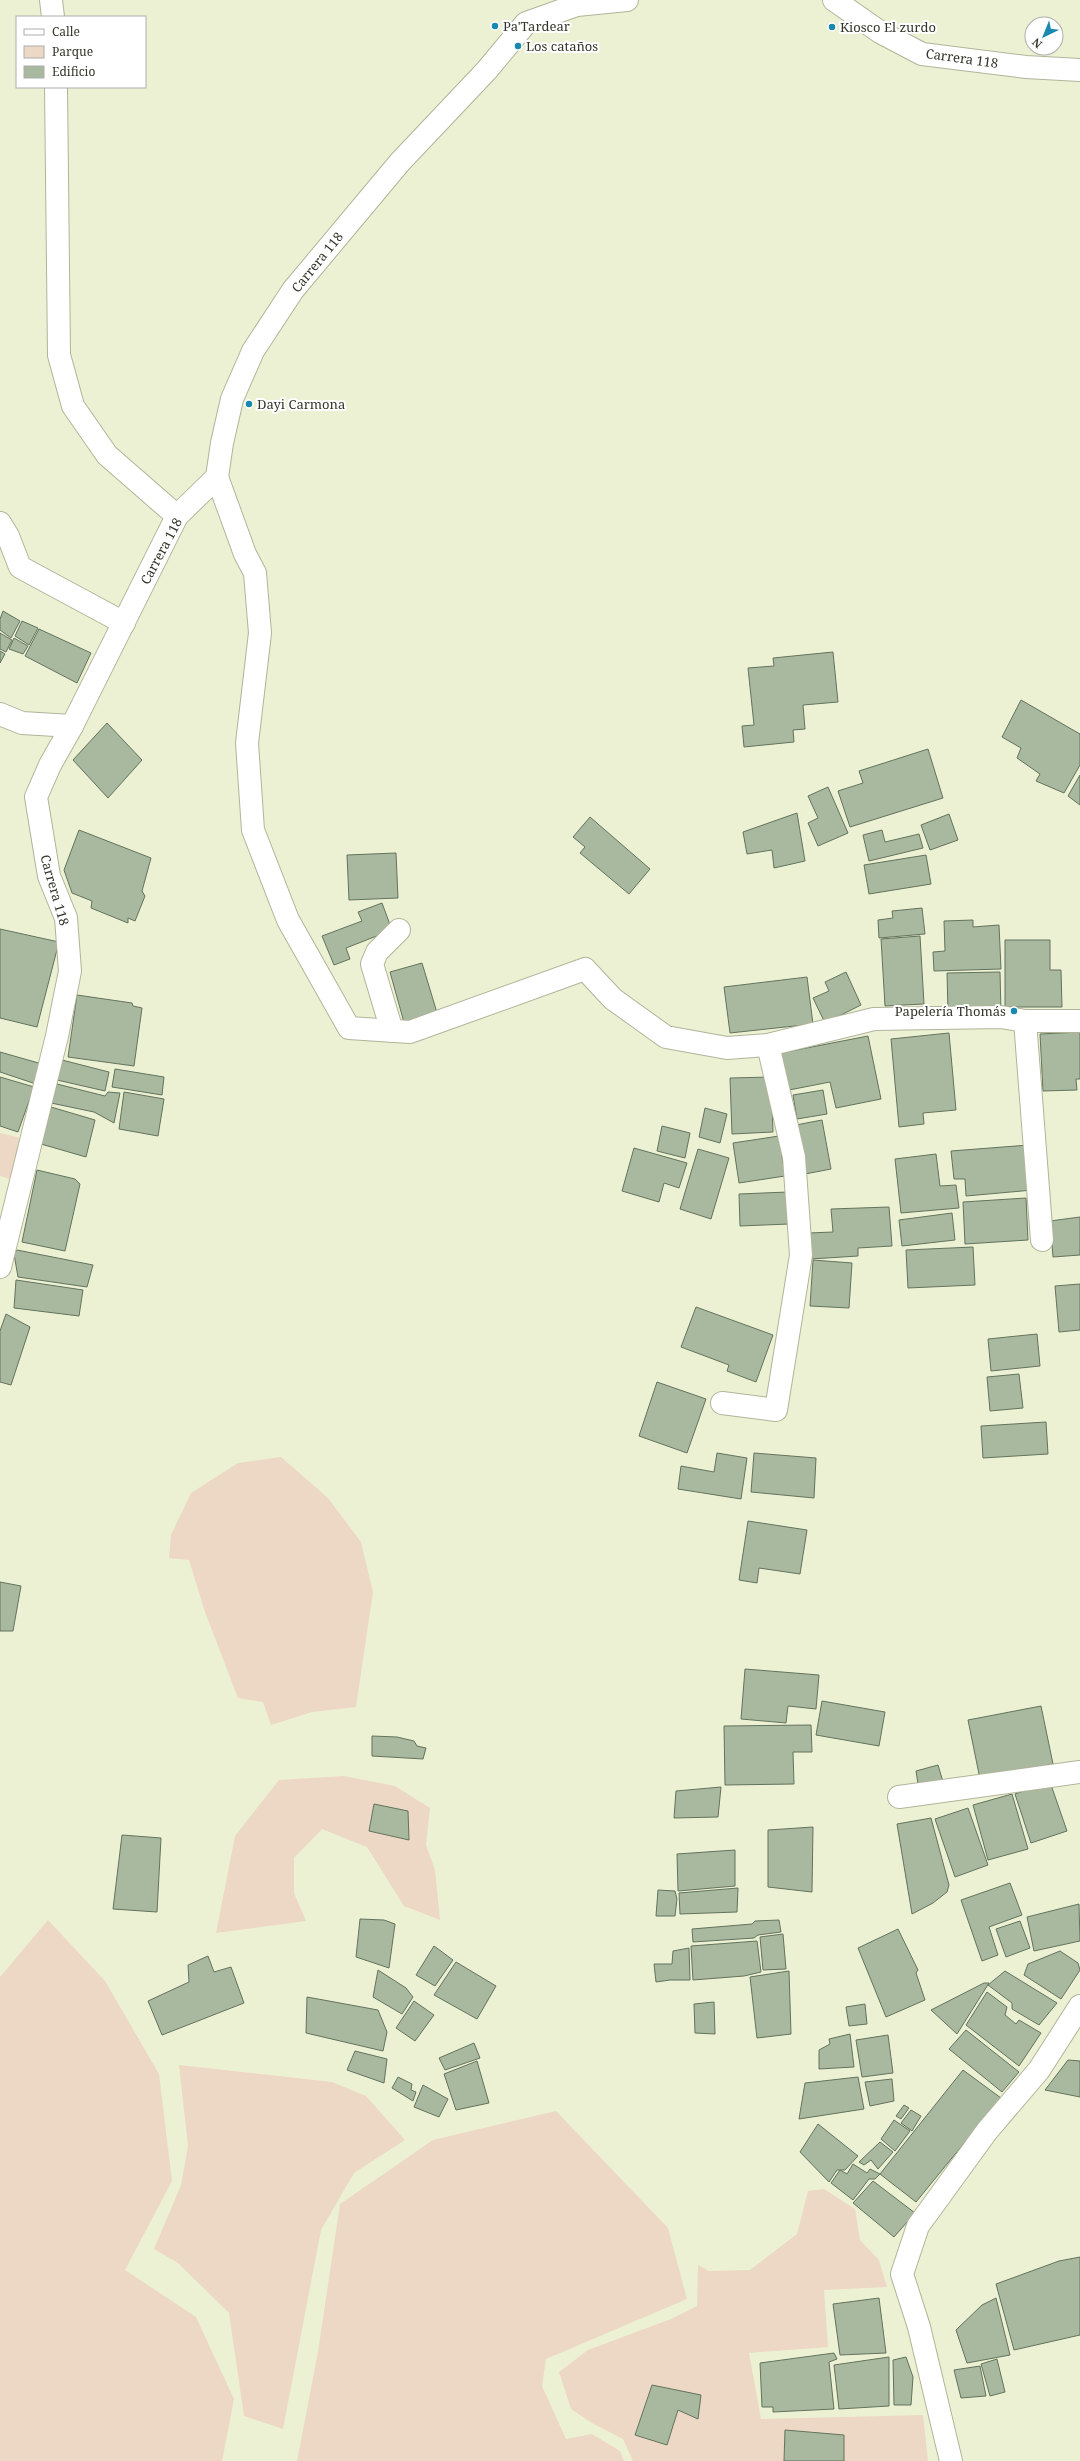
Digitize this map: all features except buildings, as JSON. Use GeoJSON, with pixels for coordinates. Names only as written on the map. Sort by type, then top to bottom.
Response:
{"type":"FeatureCollection","features":[{"type":"Feature","properties":{"kind":"street"},"geometry":{"type":"LineString","coordinates":[[52,0],[53,16]]}},
{"type":"Feature","properties":{"kind":"street","name":"Carrera 118"},"geometry":{"type":"LineString","coordinates":[[0,1267],[58,1036],[70,971],[66,918],[49,876],[36,797],[50,765],[72,726],[177,516],[217,477],[222,443],[232,399],[253,351],[294,290],[400,162],[487,70],[526,22],[577,5],[627,0]]}},
{"type":"Feature","properties":{"kind":"street","name":"Carrera 118"},"geometry":{"type":"LineString","coordinates":[[834,0],[880,32],[922,54],[1026,67],[1080,70]]}},
{"type":"Feature","properties":{"kind":"street"},"geometry":{"type":"LineString","coordinates":[[56,88],[59,355],[73,406],[107,455],[177,516]]}},
{"type":"Feature","properties":{"kind":"street"},"geometry":{"type":"LineString","coordinates":[[217,477],[245,554],[255,573],[260,633],[247,743],[253,830],[288,920],[349,1028],[410,1032],[585,969],[613,999],[666,1036],[727,1048],[768,1045],[874,1019],[1001,1017],[1025,1021],[1080,1021]]}},
{"type":"Feature","properties":{"kind":"street"},"geometry":{"type":"LineString","coordinates":[[0,523],[8,536],[20,567],[124,623]]}},
{"type":"Feature","properties":{"kind":"street"},"geometry":{"type":"LineString","coordinates":[[0,714],[22,723],[72,726]]}},
{"type":"Feature","properties":{"kind":"street"},"geometry":{"type":"LineString","coordinates":[[392,1031],[372,964],[377,952],[399,930]]}},
{"type":"Feature","properties":{"kind":"street"},"geometry":{"type":"LineString","coordinates":[[1025,1021],[1042,1240]]}},
{"type":"Feature","properties":{"kind":"street"},"geometry":{"type":"LineString","coordinates":[[722,1404],[776,1410],[801,1254],[794,1157],[768,1045]]}},
{"type":"Feature","properties":{"kind":"street"},"geometry":{"type":"LineString","coordinates":[[899,1797],[1080,1772]]}},
{"type":"Feature","properties":{"kind":"street"},"geometry":{"type":"LineString","coordinates":[[951,2461],[919,2328],[902,2274],[918,2226],[987,2131],[1039,2070],[1080,2006]]}},
{"type":"Feature","properties":{"kind":"green space"},"geometry":{"type":"Polygon","coordinates":[[[0,1133],[17,1137],[22,1141],[10,1179],[0,1176],[0,1133]]]}},
{"type":"Feature","properties":{"kind":"green space"},"geometry":{"type":"Polygon","coordinates":[[[281,1457],[328,1498],[361,1542],[373,1592],[356,1707],[312,1712],[271,1725],[263,1702],[238,1698],[205,1612],[189,1560],[169,1558],[171,1535],[191,1493],[238,1463],[281,1457]]]}},
{"type":"Feature","properties":{"kind":"green space"},"geometry":{"type":"Polygon","coordinates":[[[344,1776],[395,1786],[430,1808],[426,1845],[435,1870],[440,1920],[404,1906],[367,1847],[322,1829],[294,1858],[294,1893],[306,1921],[216,1933],[235,1836],[279,1780],[344,1776]]]}},
{"type":"Feature","properties":{"kind":"green space"},"geometry":{"type":"Polygon","coordinates":[[[48,1920],[105,1981],[159,2074],[172,2181],[125,2270],[196,2317],[234,2399],[222,2461],[0,2461],[0,1977],[48,1920]]]}},
{"type":"Feature","properties":{"kind":"green space"},"geometry":{"type":"Polygon","coordinates":[[[179,2065],[332,2082],[366,2096],[405,2140],[354,2173],[321,2230],[283,2429],[244,2416],[229,2313],[178,2263],[154,2249],[181,2185],[188,2146],[179,2065]]]}},
{"type":"Feature","properties":{"kind":"green space"},"geometry":{"type":"Polygon","coordinates":[[[556,2111],[668,2228],[687,2299],[546,2359],[542,2386],[566,2439],[592,2434],[620,2451],[624,2461],[297,2461],[318,2352],[340,2204],[433,2140],[556,2111]]]}},
{"type":"Feature","properties":{"kind":"green space"},"geometry":{"type":"Polygon","coordinates":[[[824,2189],[855,2209],[860,2240],[879,2260],[887,2287],[824,2290],[828,2347],[749,2353],[761,2419],[923,2415],[928,2461],[633,2461],[623,2439],[592,2423],[571,2409],[559,2372],[588,2350],[671,2319],[697,2306],[698,2265],[709,2271],[750,2270],[797,2234],[808,2191],[824,2189]]]}},
{"type":"Feature","properties":{"kind":"place","name":"Pa'Tardear"},"geometry":{"type":"Point","coordinates":[495,26]}},
{"type":"Feature","properties":{"kind":"place","name":"Kiosco El zurdo"},"geometry":{"type":"Point","coordinates":[832,27]}},
{"type":"Feature","properties":{"kind":"place","name":"Los cataños"},"geometry":{"type":"Point","coordinates":[518,46]}},
{"type":"Feature","properties":{"kind":"place","name":"Dayi Carmona"},"geometry":{"type":"Point","coordinates":[249,404]}},
{"type":"Feature","properties":{"kind":"place","name":"Papelería Thomás"},"geometry":{"type":"Point","coordinates":[1014,1011]}}]}
